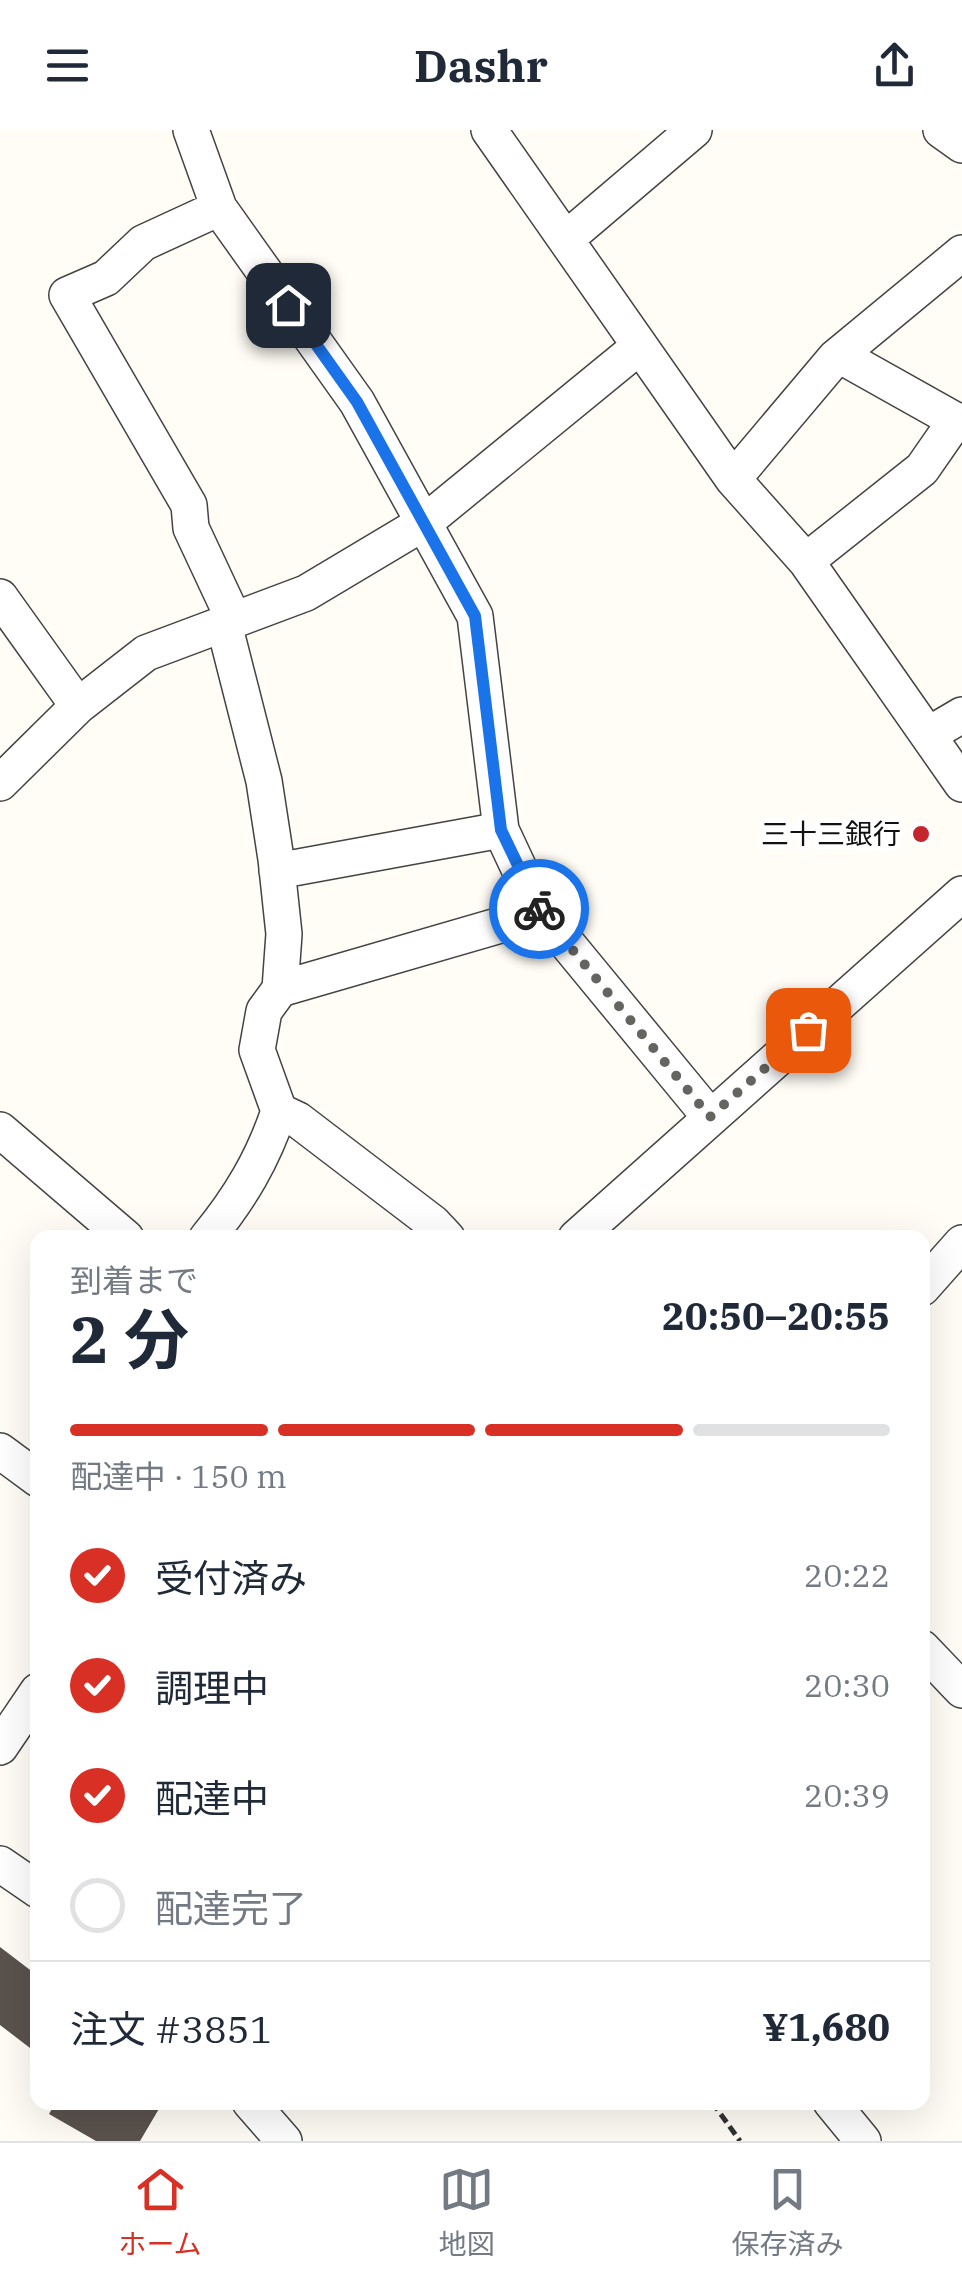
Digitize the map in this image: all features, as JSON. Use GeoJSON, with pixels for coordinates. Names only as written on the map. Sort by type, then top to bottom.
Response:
{"type":"FeatureCollection","features":[{"type":"Feature","properties":{"kind":"street"},"geometry":{"type":"LineString","coordinates":[[190,130],[218,208],[357,402],[475,616],[501,830],[542,912],[710,1117]]}},
{"type":"Feature","properties":{"kind":"street"},"geometry":{"type":"LineString","coordinates":[[490,130],[733,479],[806,561],[962,784]]}},
{"type":"Feature","properties":{"kind":"street"},"geometry":{"type":"LineString","coordinates":[[566,238],[694,130]]}},
{"type":"Feature","properties":{"kind":"street"},"geometry":{"type":"LineString","coordinates":[[941,130],[962,145]]}},
{"type":"Feature","properties":{"kind":"street"},"geometry":{"type":"LineString","coordinates":[[213,1230],[258,1166],[279,1110],[257,1050],[264,1012],[280,989],[284,934],[264,782],[229,622],[191,528],[189,505],[67,295],[106,278],[143,243],[218,208]]}},
{"type":"Feature","properties":{"kind":"street"},"geometry":{"type":"LineString","coordinates":[[733,479],[838,355],[962,253]]}},
{"type":"Feature","properties":{"kind":"street"},"geometry":{"type":"LineString","coordinates":[[0,783],[78,706],[146,653],[306,593],[424,522],[640,346]]}},
{"type":"Feature","properties":{"kind":"street"},"geometry":{"type":"LineString","coordinates":[[806,561],[922,469],[959,422],[838,355]]}},
{"type":"Feature","properties":{"kind":"street"},"geometry":{"type":"LineString","coordinates":[[0,597],[78,706]]}},
{"type":"Feature","properties":{"kind":"street"},"geometry":{"type":"LineString","coordinates":[[928,735],[962,715]]}},
{"type":"Feature","properties":{"kind":"street"},"geometry":{"type":"LineString","coordinates":[[277,871],[501,830]]}},
{"type":"Feature","properties":{"kind":"street"},"geometry":{"type":"LineString","coordinates":[[585,1230],[962,894]]}},
{"type":"Feature","properties":{"kind":"street"},"geometry":{"type":"LineString","coordinates":[[280,989],[542,912]]}},
{"type":"Feature","properties":{"kind":"street"},"geometry":{"type":"LineString","coordinates":[[279,1110],[298,1120],[440,1230]]}},
{"type":"Feature","properties":{"kind":"street"},"geometry":{"type":"LineString","coordinates":[[6,1149],[115,1230]]}},
{"type":"Feature","properties":{"kind":"street"},"geometry":{"type":"LineString","coordinates":[[930,1279],[962,1243]]}},
{"type":"Feature","properties":{"kind":"street"},"geometry":{"type":"LineString","coordinates":[[0,1451],[30,1473]]}},
{"type":"Feature","properties":{"kind":"street"},"geometry":{"type":"LineString","coordinates":[[930,1656],[962,1690]]}},
{"type":"Feature","properties":{"kind":"street"},"geometry":{"type":"LineString","coordinates":[[0,1747],[30,1703]]}},
{"type":"Feature","properties":{"kind":"street"},"geometry":{"type":"LineString","coordinates":[[0,1864],[30,1885]]}},
{"type":"Feature","properties":{"kind":"street"},"geometry":{"type":"LineString","coordinates":[[257,2110],[284,2141]]}},
{"type":"Feature","properties":{"kind":"street"},"geometry":{"type":"LineString","coordinates":[[838,2110],[863,2141]]}},
{"type":"Feature","properties":{"kind":"path"},"geometry":{"type":"LineString","coordinates":[[718,2110],[740,2141]]}},
{"type":"Feature","properties":{"kind":"building"},"geometry":{"type":"Polygon","coordinates":[[[0,1947],[30,1970],[30,2048],[0,2025],[0,1947]]]}},
{"type":"Feature","properties":{"kind":"building"},"geometry":{"type":"Polygon","coordinates":[[[51,2110],[158,2110],[140,2141],[96,2141],[49,2114],[51,2110]]]}},
{"type":"Feature","properties":{"kind":"way so far"},"geometry":{"type":"LineString","coordinates":[[539,909],[710,1117],[808,1030]]}},
{"type":"Feature","properties":{"kind":"place","name":"三十三銀行"},"geometry":{"type":"Point","coordinates":[921,834]}},
{"type":"Feature","properties":{"kind":"route"},"geometry":{"type":"LineString","coordinates":[[288,305],[357,402],[475,616],[501,830],[539,909]]}}]}
